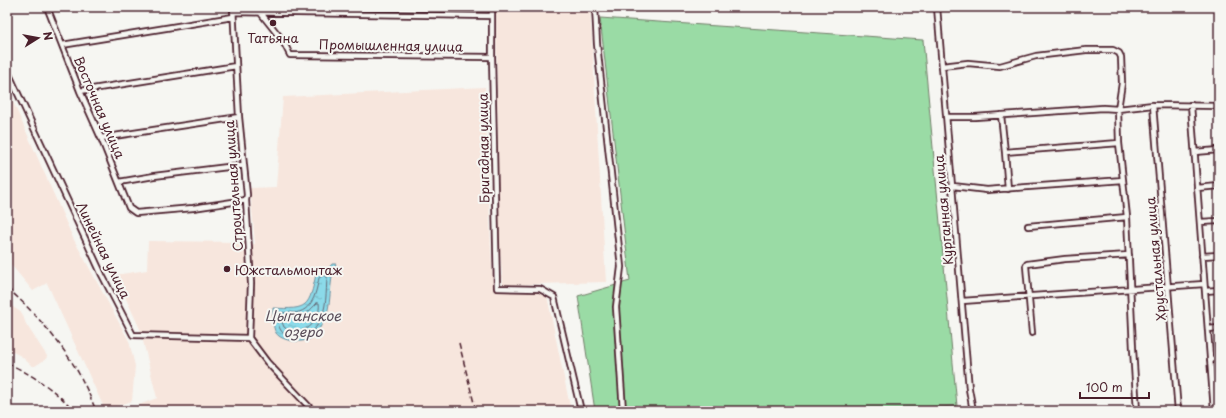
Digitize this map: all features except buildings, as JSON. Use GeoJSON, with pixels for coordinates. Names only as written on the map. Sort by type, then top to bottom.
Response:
{"type":"FeatureCollection","features":[{"type":"Feature","properties":{"kind":"street","name":"Восточная улица"},"geometry":{"type":"LineString","coordinates":[[47,7],[80,91],[120,182],[129,208],[136,213],[193,208],[246,200]]}},
{"type":"Feature","properties":{"kind":"street"},"geometry":{"type":"LineString","coordinates":[[286,13],[287,7]]}},
{"type":"Feature","properties":{"kind":"street","name":"Бригадная улица"},"geometry":{"type":"LineString","coordinates":[[492,7],[497,288],[540,289],[554,297],[581,411]]}},
{"type":"Feature","properties":{"kind":"street"},"geometry":{"type":"LineString","coordinates":[[595,7],[597,44],[621,267],[616,307],[623,411]]}},
{"type":"Feature","properties":{"kind":"street","name":"Курганная улица"},"geometry":{"type":"LineString","coordinates":[[937,7],[969,390],[973,411]]}},
{"type":"Feature","properties":{"kind":"street"},"geometry":{"type":"LineString","coordinates":[[233,9],[286,13],[492,16]]}},
{"type":"Feature","properties":{"kind":"street","name":"Строительная улица"},"geometry":{"type":"LineString","coordinates":[[233,9],[239,116],[247,195],[246,200],[251,283],[249,338]]}},
{"type":"Feature","properties":{"kind":"street","name":"Промышленная улица"},"geometry":{"type":"LineString","coordinates":[[260,12],[283,40],[290,55],[492,57]]}},
{"type":"Feature","properties":{"kind":"street"},"geometry":{"type":"LineString","coordinates":[[62,45],[233,17]]}},
{"type":"Feature","properties":{"kind":"street"},"geometry":{"type":"LineString","coordinates":[[942,66],[968,63],[1000,66],[1036,56],[1086,50],[1113,50],[1117,51],[1121,57],[1122,83],[1118,109],[1119,143],[1129,255],[1137,411]]}},
{"type":"Feature","properties":{"kind":"street"},"geometry":{"type":"LineString","coordinates":[[80,91],[236,66]]}},
{"type":"Feature","properties":{"kind":"street","name":"Линейная улица"},"geometry":{"type":"LineString","coordinates":[[7,70],[102,275],[133,335],[249,338]]}},
{"type":"Feature","properties":{"kind":"street"},"geometry":{"type":"LineString","coordinates":[[946,117],[975,117],[1103,108],[1118,109],[1153,105],[1219,106]]}},
{"type":"Feature","properties":{"kind":"street","name":"Хрустальная улица"},"geometry":{"type":"LineString","coordinates":[[1153,105],[1178,411]]}},
{"type":"Feature","properties":{"kind":"street"},"geometry":{"type":"LineString","coordinates":[[1191,106],[1210,360],[1217,400],[1214,411]]}},
{"type":"Feature","properties":{"kind":"street"},"geometry":{"type":"LineString","coordinates":[[1001,115],[1008,189]]}},
{"type":"Feature","properties":{"kind":"street"},"geometry":{"type":"LineString","coordinates":[[101,138],[239,116]]}},
{"type":"Feature","properties":{"kind":"street"},"geometry":{"type":"LineString","coordinates":[[1005,152],[1119,143]]}},
{"type":"Feature","properties":{"kind":"street"},"geometry":{"type":"LineString","coordinates":[[1195,152],[1219,150]]}},
{"type":"Feature","properties":{"kind":"street"},"geometry":{"type":"LineString","coordinates":[[120,182],[154,176],[244,165]]}},
{"type":"Feature","properties":{"kind":"street"},"geometry":{"type":"LineString","coordinates":[[953,186],[987,190],[1123,180]]}},
{"type":"Feature","properties":{"kind":"street"},"geometry":{"type":"LineString","coordinates":[[1197,188],[1219,186]]}},
{"type":"Feature","properties":{"kind":"street"},"geometry":{"type":"LineString","coordinates":[[1028,226],[1126,217]]}},
{"type":"Feature","properties":{"kind":"street"},"geometry":{"type":"LineString","coordinates":[[1200,222],[1219,220]]}},
{"type":"Feature","properties":{"kind":"street"},"geometry":{"type":"LineString","coordinates":[[1032,333],[1028,296],[1027,264],[1065,259],[1129,255]]}},
{"type":"Feature","properties":{"kind":"street"},"geometry":{"type":"LineString","coordinates":[[1202,256],[1219,255]]}},
{"type":"Feature","properties":{"kind":"street"},"geometry":{"type":"LineString","coordinates":[[962,302],[1130,288],[1204,284]]}},
{"type":"Feature","properties":{"kind":"street"},"geometry":{"type":"LineString","coordinates":[[1205,291],[1219,290]]}},
{"type":"Feature","properties":{"kind":"street"},"geometry":{"type":"LineString","coordinates":[[1208,329],[1219,328]]}},
{"type":"Feature","properties":{"kind":"street"},"geometry":{"type":"LineString","coordinates":[[249,338],[267,362],[313,411]]}},
{"type":"Feature","properties":{"kind":"street"},"geometry":{"type":"LineString","coordinates":[[1210,360],[1219,360]]}},
{"type":"Feature","properties":{"kind":"shaded area"},"geometry":{"type":"Polygon","coordinates":[[[496,7],[590,7],[606,282],[503,285],[499,240],[496,7]]]}},
{"type":"Feature","properties":{"kind":"shaded area"},"geometry":{"type":"Polygon","coordinates":[[[485,87],[491,252],[494,291],[533,290],[547,296],[571,411],[142,411],[139,405],[157,398],[140,329],[115,275],[147,270],[148,241],[243,242],[255,244],[250,188],[276,187],[283,97],[485,87]]]}},
{"type":"Feature","properties":{"kind":"shaded area"},"geometry":{"type":"Polygon","coordinates":[[[7,88],[73,238],[129,341],[135,366],[132,401],[105,410],[47,283],[33,291],[7,260],[7,88]]]}},
{"type":"Feature","properties":{"kind":"shaded area"},"geometry":{"type":"Polygon","coordinates":[[[7,303],[22,313],[26,324],[47,356],[46,359],[35,366],[32,366],[21,356],[7,349],[7,303]]]}},
{"type":"Feature","properties":{"kind":"green space"},"geometry":{"type":"Polygon","coordinates":[[[600,18],[923,40],[957,406],[853,411],[595,411],[578,296],[630,281],[600,18]]]}},
{"type":"Feature","properties":{"kind":"water","name":"Цыганское озеро"},"geometry":{"type":"Polygon","coordinates":[[[332,264],[336,264],[333,271],[328,310],[326,317],[317,333],[305,341],[288,340],[279,336],[274,327],[273,308],[294,308],[305,304],[309,300],[316,274],[327,270],[332,264]]]}},
{"type":"Feature","properties":{"kind":"railway"},"geometry":{"type":"LineString","coordinates":[[7,288],[55,338],[78,372],[96,411]]}},
{"type":"Feature","properties":{"kind":"railway"},"geometry":{"type":"LineString","coordinates":[[459,343],[476,411]]}},
{"type":"Feature","properties":{"kind":"railway"},"geometry":{"type":"LineString","coordinates":[[7,363],[43,384],[75,411]]}},
{"type":"Feature","properties":{"kind":"place","name":"Татьяна"},"geometry":{"type":"Point","coordinates":[273,23]}},
{"type":"Feature","properties":{"kind":"place","name":"Южстальмонтаж"},"geometry":{"type":"Point","coordinates":[227,269]}}]}
